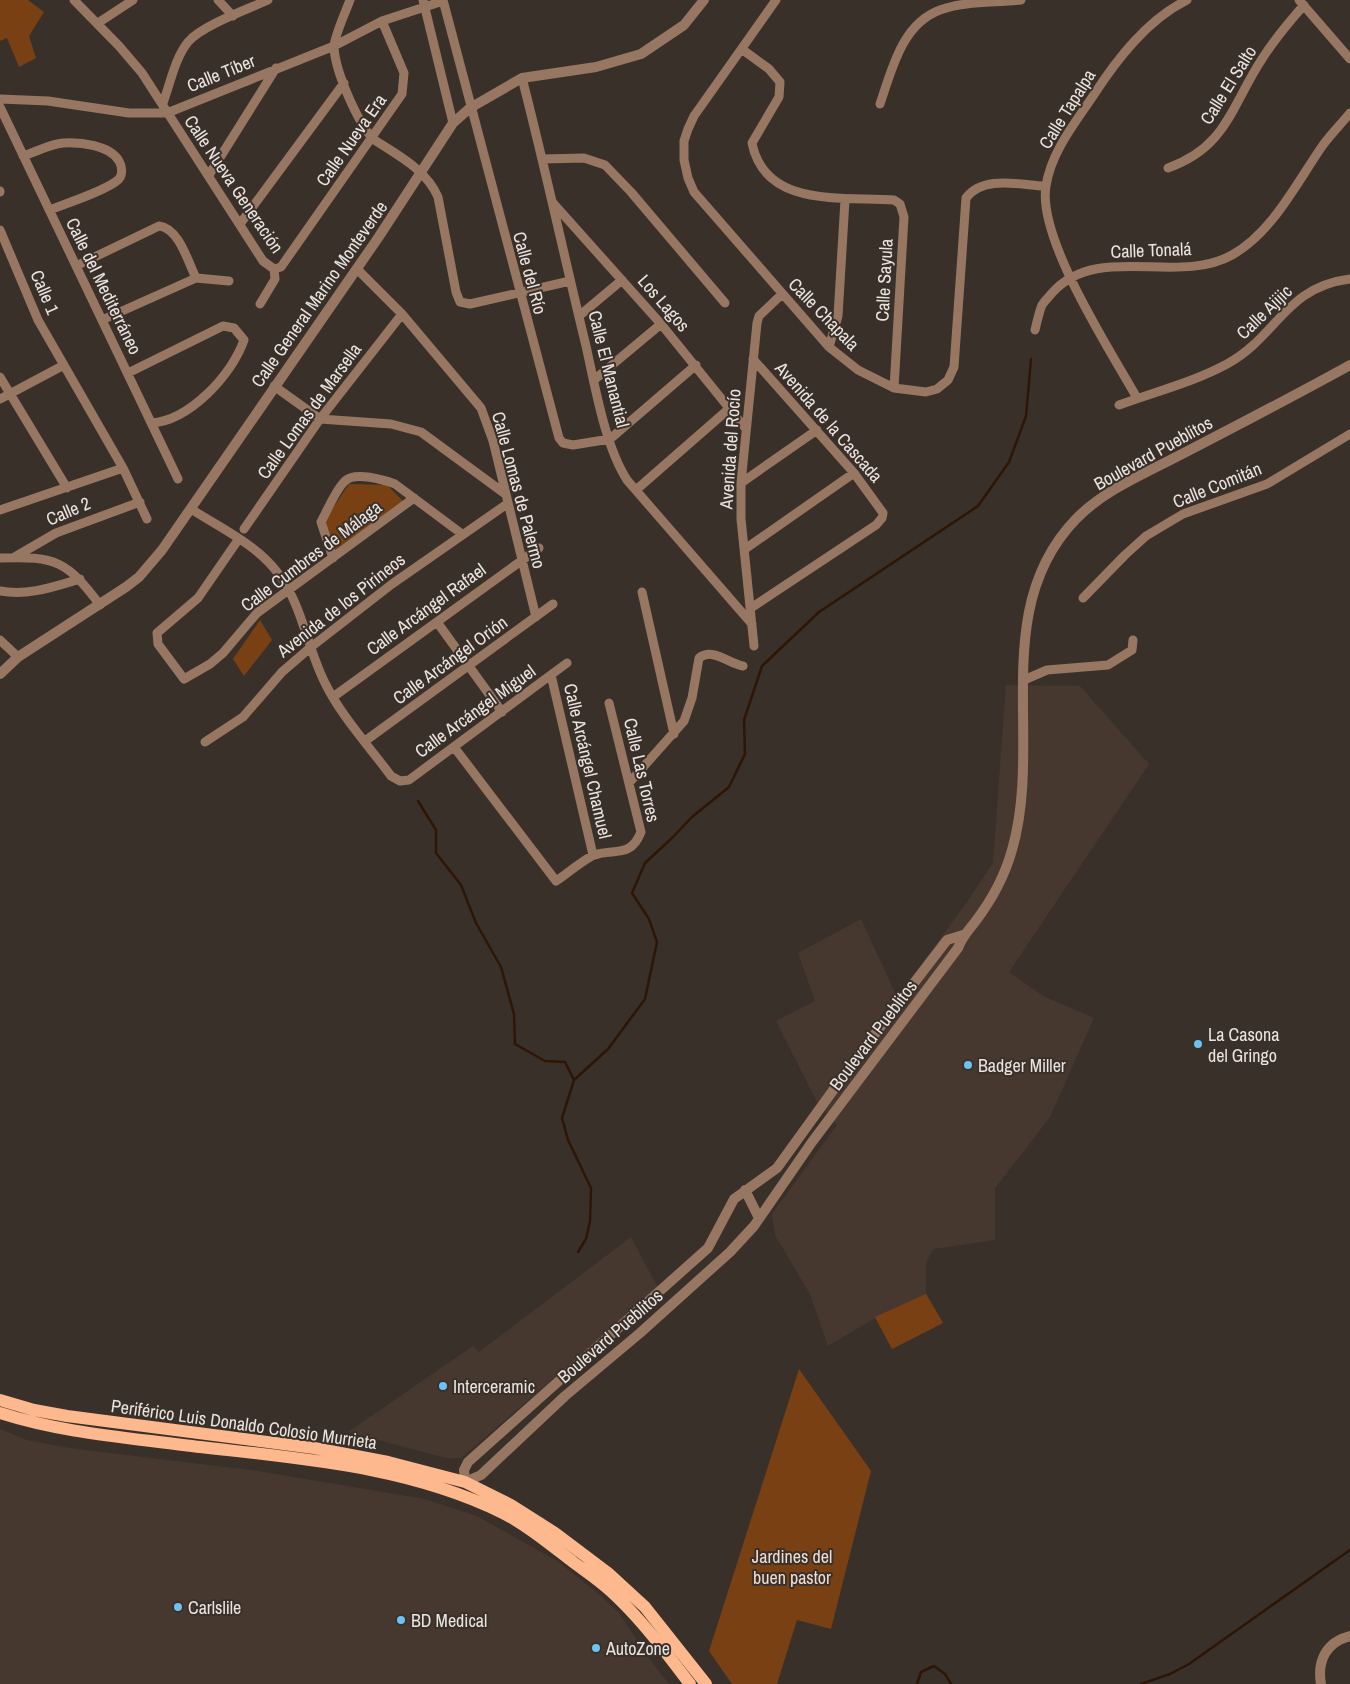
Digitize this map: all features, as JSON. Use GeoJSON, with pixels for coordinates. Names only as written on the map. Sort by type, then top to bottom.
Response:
{"type":"FeatureCollection","features":[{"type":"Feature","properties":{"kind":"main road","name":"Periférico Luis Donaldo Colosio Murrieta"},"geometry":{"type":"LineString","coordinates":[[0,1400],[34,1410],[96,1420],[314,1448],[388,1462],[465,1482],[518,1509],[555,1533],[608,1573],[645,1608],[706,1684]]}},
{"type":"Feature","properties":{"kind":"main road","name":"Periférico Luis Donaldo Colosio Murrieta"},"geometry":{"type":"LineString","coordinates":[[0,1412],[30,1422],[100,1434],[315,1460],[385,1472],[440,1487],[476,1501],[505,1514],[547,1542],[618,1597],[648,1629],[690,1684]]}},
{"type":"Feature","properties":{"kind":"main road"},"geometry":{"type":"LineString","coordinates":[[440,1487],[465,1482],[476,1501]]}},
{"type":"Feature","properties":{"kind":"street","name":"Calle Nueva Generación"},"geometry":{"type":"LineString","coordinates":[[74,0],[98,23],[142,73],[263,261],[278,268],[275,279],[260,304]]}},
{"type":"Feature","properties":{"kind":"street"},"geometry":{"type":"LineString","coordinates":[[98,23],[133,0]]}},
{"type":"Feature","properties":{"kind":"street"},"geometry":{"type":"LineString","coordinates":[[218,0],[233,16]]}},
{"type":"Feature","properties":{"kind":"street"},"geometry":{"type":"LineString","coordinates":[[163,103],[178,62],[188,42],[196,35],[268,0]]}},
{"type":"Feature","properties":{"kind":"street"},"geometry":{"type":"LineString","coordinates":[[350,0],[334,46],[344,83],[358,119],[373,139],[422,173],[433,186],[438,197],[456,292],[460,302],[470,304],[570,281]]}},
{"type":"Feature","properties":{"kind":"street"},"geometry":{"type":"LineString","coordinates":[[443,0],[470,108]]}},
{"type":"Feature","properties":{"kind":"street","name":"Calle Tíber"},"geometry":{"type":"LineString","coordinates":[[0,98],[48,101],[129,113],[167,113],[334,46],[382,21],[424,3],[443,0]]}},
{"type":"Feature","properties":{"kind":"street","name":"Calle General Marino Monteverde"},"geometry":{"type":"LineString","coordinates":[[0,674],[18,657],[100,605],[139,577],[162,550],[422,173],[453,123],[470,108],[522,78],[596,67],[641,54],[684,25],[704,0]]}},
{"type":"Feature","properties":{"kind":"street","name":"Calle Chapala"},"geometry":{"type":"LineString","coordinates":[[776,0],[743,50],[694,116],[684,141],[684,160],[688,178],[694,192],[829,347],[858,370],[894,388],[926,392],[938,389],[948,380],[954,367],[966,198],[980,186],[989,184],[1045,186]]}},
{"type":"Feature","properties":{"kind":"street"},"geometry":{"type":"LineString","coordinates":[[937,0],[940,10]]}},
{"type":"Feature","properties":{"kind":"street"},"geometry":{"type":"LineString","coordinates":[[880,104],[895,60],[909,34],[924,18],[949,4],[1021,0]]}},
{"type":"Feature","properties":{"kind":"street","name":"Calle Tapalpa"},"geometry":{"type":"LineString","coordinates":[[1137,398],[1070,277],[1053,239],[1046,212],[1045,186],[1063,142],[1107,74],[1150,25],[1173,7],[1187,0]]}},
{"type":"Feature","properties":{"kind":"street"},"geometry":{"type":"LineString","coordinates":[[1301,2],[1350,59]]}},
{"type":"Feature","properties":{"kind":"street","name":"Calle El Salto"},"geometry":{"type":"LineString","coordinates":[[1168,168],[1184,163],[1204,149],[1219,134],[1235,110],[1261,60],[1301,2]]}},
{"type":"Feature","properties":{"kind":"street"},"geometry":{"type":"LineString","coordinates":[[424,3],[453,123]]}},
{"type":"Feature","properties":{"kind":"street","name":"Calle Nueva Era"},"geometry":{"type":"LineString","coordinates":[[278,268],[398,102],[404,85],[404,73],[382,21]]}},
{"type":"Feature","properties":{"kind":"street"},"geometry":{"type":"LineString","coordinates":[[743,50],[769,69],[780,82],[779,97],[752,143],[754,153],[759,162],[784,188],[796,192],[845,200],[838,316],[829,347]]}},
{"type":"Feature","properties":{"kind":"street"},"geometry":{"type":"LineString","coordinates":[[208,175],[276,68]]}},
{"type":"Feature","properties":{"kind":"street","name":"Calle El Manantial"},"geometry":{"type":"LineString","coordinates":[[522,78],[543,159],[594,380],[621,471],[752,624]]}},
{"type":"Feature","properties":{"kind":"street"},"geometry":{"type":"LineString","coordinates":[[240,224],[344,83]]}},
{"type":"Feature","properties":{"kind":"street","name":"Calle del Mediterráneo"},"geometry":{"type":"LineString","coordinates":[[0,107],[178,479]]}},
{"type":"Feature","properties":{"kind":"street","name":"Calle del Río"},"geometry":{"type":"LineString","coordinates":[[470,108],[555,430],[563,443],[573,445],[610,439]]}},
{"type":"Feature","properties":{"kind":"street","name":"Calle Tonalá"},"geometry":{"type":"LineString","coordinates":[[1035,330],[1043,304],[1070,277],[1088,269],[1111,267],[1179,269],[1207,264],[1232,255],[1270,223],[1325,143],[1350,113]]}},
{"type":"Feature","properties":{"kind":"street"},"geometry":{"type":"LineString","coordinates":[[24,156],[62,143],[90,145],[112,153],[121,164],[122,172],[119,178],[107,187],[49,210]]}},
{"type":"Feature","properties":{"kind":"street"},"geometry":{"type":"LineString","coordinates":[[543,159],[584,158],[604,165],[631,192],[725,303]]}},
{"type":"Feature","properties":{"kind":"street","name":"Calle Sayula"},"geometry":{"type":"LineString","coordinates":[[845,200],[894,200],[900,204],[904,217],[894,388]]}},
{"type":"Feature","properties":{"kind":"street","name":"Los Lagos"},"geometry":{"type":"LineString","coordinates":[[552,202],[661,324],[746,429]]}},
{"type":"Feature","properties":{"kind":"street"},"geometry":{"type":"LineString","coordinates":[[76,266],[149,229],[165,227],[176,238],[196,278]]}},
{"type":"Feature","properties":{"kind":"street","name":"Calle 1"},"geometry":{"type":"LineString","coordinates":[[0,230],[34,311],[123,468],[147,520]]}},
{"type":"Feature","properties":{"kind":"street","name":"Calle Lomas de Palermo"},"geometry":{"type":"LineString","coordinates":[[357,268],[402,314],[481,408],[493,441],[504,493],[536,617]]}},
{"type":"Feature","properties":{"kind":"street"},"geometry":{"type":"LineString","coordinates":[[102,320],[196,278],[229,281]]}},
{"type":"Feature","properties":{"kind":"street","name":"Calle Ajijic"},"geometry":{"type":"LineString","coordinates":[[1119,405],[1226,365],[1249,350],[1296,301],[1317,287],[1350,279]]}},
{"type":"Feature","properties":{"kind":"street"},"geometry":{"type":"LineString","coordinates":[[579,316],[622,280]]}},
{"type":"Feature","properties":{"kind":"street","name":"Avenida del Rocío"},"geometry":{"type":"LineString","coordinates":[[754,646],[741,520],[741,483],[759,316],[782,294]]}},
{"type":"Feature","properties":{"kind":"street","name":"Calle Lomas de Marsella"},"geometry":{"type":"LineString","coordinates":[[244,529],[320,419],[402,314]]}},
{"type":"Feature","properties":{"kind":"street"},"geometry":{"type":"LineString","coordinates":[[594,380],[661,324]]}},
{"type":"Feature","properties":{"kind":"street"},"geometry":{"type":"LineString","coordinates":[[128,373],[223,326],[234,328],[244,340],[241,350],[198,402],[178,417],[151,423]]}},
{"type":"Feature","properties":{"kind":"street","name":"Avenida de la Cascada"},"geometry":{"type":"LineString","coordinates":[[751,608],[876,525],[882,518],[879,506],[854,473],[754,359]]}},
{"type":"Feature","properties":{"kind":"street"},"geometry":{"type":"LineString","coordinates":[[0,399],[64,365]]}},
{"type":"Feature","properties":{"kind":"street"},"geometry":{"type":"LineString","coordinates":[[610,439],[696,365]]}},
{"type":"Feature","properties":{"kind":"street","name":"Boulevard Pueblitos"},"geometry":{"type":"LineString","coordinates":[[963,935],[947,940],[855,1060],[777,1168],[745,1190],[728,1207],[708,1248],[468,1462],[464,1470],[465,1482],[484,1472],[565,1396],[713,1268],[759,1218],[958,948],[963,935],[975,923],[992,895],[1012,850],[1020,814],[1023,776],[1027,612],[1032,591],[1045,560],[1077,517],[1118,488],[1350,365]]}},
{"type":"Feature","properties":{"kind":"street"},"geometry":{"type":"LineString","coordinates":[[0,377],[67,488]]}},
{"type":"Feature","properties":{"kind":"street"},"geometry":{"type":"LineString","coordinates":[[274,386],[320,419],[410,428],[431,439],[504,493]]}},
{"type":"Feature","properties":{"kind":"street"},"geometry":{"type":"LineString","coordinates":[[636,490],[730,408]]}},
{"type":"Feature","properties":{"kind":"street"},"geometry":{"type":"LineString","coordinates":[[741,483],[817,430]]}},
{"type":"Feature","properties":{"kind":"street","name":"Calle Comitán"},"geometry":{"type":"LineString","coordinates":[[1083,598],[1125,554],[1146,536],[1183,514],[1267,484],[1350,434]]}},
{"type":"Feature","properties":{"kind":"street"},"geometry":{"type":"LineString","coordinates":[[0,510],[123,468]]}},
{"type":"Feature","properties":{"kind":"street"},"geometry":{"type":"LineString","coordinates":[[745,549],[854,473]]}},
{"type":"Feature","properties":{"kind":"street"},"geometry":{"type":"LineString","coordinates":[[333,558],[320,522],[345,481],[354,476],[387,481],[414,498],[462,534]]}},
{"type":"Feature","properties":{"kind":"street","name":"Calle Cumbres de Málaga"},"geometry":{"type":"LineString","coordinates":[[238,540],[198,598],[158,633],[158,644],[184,679],[223,653],[257,612],[414,498]]}},
{"type":"Feature","properties":{"kind":"street","name":"Calle 2"},"geometry":{"type":"LineString","coordinates":[[13,558],[56,533],[140,502]]}},
{"type":"Feature","properties":{"kind":"street","name":"Avenida de los Pirineos"},"geometry":{"type":"LineString","coordinates":[[204,742],[243,717],[282,672],[311,647],[392,584],[507,504]]}},
{"type":"Feature","properties":{"kind":"street"},"geometry":{"type":"LineString","coordinates":[[191,509],[268,562],[279,574],[288,590],[324,682],[365,741]]}},
{"type":"Feature","properties":{"kind":"street","name":"Calle Arcángel Rafael"},"geometry":{"type":"LineString","coordinates":[[333,697],[539,548]]}},
{"type":"Feature","properties":{"kind":"street"},"geometry":{"type":"LineString","coordinates":[[0,558],[46,559],[62,565],[80,579],[100,605]]}},
{"type":"Feature","properties":{"kind":"street"},"geometry":{"type":"LineString","coordinates":[[0,591],[11,593],[39,590],[80,579]]}},
{"type":"Feature","properties":{"kind":"street"},"geometry":{"type":"LineString","coordinates":[[642,592],[674,734]]}},
{"type":"Feature","properties":{"kind":"street","name":"Calle Arcángel Orión"},"geometry":{"type":"LineString","coordinates":[[365,741],[553,604]]}},
{"type":"Feature","properties":{"kind":"street"},"geometry":{"type":"LineString","coordinates":[[437,622],[502,712]]}},
{"type":"Feature","properties":{"kind":"street"},"geometry":{"type":"LineString","coordinates":[[0,640],[18,657]]}},
{"type":"Feature","properties":{"kind":"street"},"geometry":{"type":"LineString","coordinates":[[1024,680],[1047,670],[1108,665],[1132,650],[1133,640]]}},
{"type":"Feature","properties":{"kind":"street"},"geometry":{"type":"LineString","coordinates":[[629,783],[684,721],[692,698],[699,658],[708,654],[727,658],[743,666]]}},
{"type":"Feature","properties":{"kind":"street","name":"Calle Arcángel Miguel"},"geometry":{"type":"LineString","coordinates":[[365,741],[391,776],[400,781],[409,780],[567,663]]}},
{"type":"Feature","properties":{"kind":"street","name":"Calle Arcángel Chamuel"},"geometry":{"type":"LineString","coordinates":[[551,675],[593,855]]}},
{"type":"Feature","properties":{"kind":"street","name":"Calle Las Torres"},"geometry":{"type":"LineString","coordinates":[[454,747],[556,881],[593,855],[626,850],[638,839],[641,832],[609,703]]}},
{"type":"Feature","properties":{"kind":"street"},"geometry":{"type":"LineString","coordinates":[[855,1060],[867,1069]]}},
{"type":"Feature","properties":{"kind":"street"},"geometry":{"type":"LineString","coordinates":[[745,1190],[759,1218]]}},
{"type":"Feature","properties":{"kind":"street"},"geometry":{"type":"LineString","coordinates":[[586,1358],[589,1368],[597,1369]]}},
{"type":"Feature","properties":{"kind":"street"},"geometry":{"type":"LineString","coordinates":[[556,1385],[565,1386],[567,1389],[565,1396]]}},
{"type":"Feature","properties":{"kind":"street"},"geometry":{"type":"LineString","coordinates":[[1322,1684],[1320,1663],[1325,1651],[1335,1643],[1350,1636]]}},
{"type":"Feature","properties":{"kind":"shaded area"},"geometry":{"type":"Polygon","coordinates":[[[1006,685],[1080,686],[1149,764],[1009,972],[1043,996],[1094,1018],[1050,1117],[995,1188],[995,1240],[933,1249],[926,1263],[926,1293],[943,1323],[892,1349],[875,1318],[828,1346],[810,1294],[775,1235],[772,1214],[837,1125],[816,1100],[776,1021],[815,1001],[798,953],[861,919],[897,997],[965,905],[993,863],[1006,685]]]}},
{"type":"Feature","properties":{"kind":"shaded area"},"geometry":{"type":"Polygon","coordinates":[[[631,1237],[658,1288],[461,1458],[446,1458],[348,1432],[473,1346],[479,1352],[631,1237]]]}},
{"type":"Feature","properties":{"kind":"shaded area"},"geometry":{"type":"Polygon","coordinates":[[[0,1429],[27,1440],[69,1448],[258,1471],[424,1499],[477,1516],[557,1561],[595,1591],[619,1613],[648,1657],[669,1684],[0,1684],[0,1429]]]}},
{"type":"Feature","properties":{"kind":"green space"},"geometry":{"type":"Polygon","coordinates":[[[0,0],[28,0],[44,12],[29,36],[36,58],[19,67],[7,38],[0,41],[0,0]]]}},
{"type":"Feature","properties":{"kind":"green space"},"geometry":{"type":"Polygon","coordinates":[[[349,484],[387,485],[404,502],[336,554],[322,524],[349,484]]]}},
{"type":"Feature","properties":{"kind":"green space"},"geometry":{"type":"Polygon","coordinates":[[[260,620],[272,640],[244,676],[233,659],[260,620]]]}},
{"type":"Feature","properties":{"kind":"green space"},"geometry":{"type":"Polygon","coordinates":[[[926,1294],[943,1323],[892,1349],[875,1317],[926,1294]]]}},
{"type":"Feature","properties":{"kind":"green space","name":"Jardines del buen pastor"},"geometry":{"type":"Polygon","coordinates":[[[799,1369],[871,1471],[831,1629],[797,1620],[777,1684],[732,1684],[709,1651],[799,1369]]]}},
{"type":"Feature","properties":{"kind":"waterway"},"geometry":{"type":"LineString","coordinates":[[578,1252],[586,1239],[590,1221],[591,1188],[568,1140],[562,1118],[574,1080],[608,1049],[645,999],[657,942],[649,919],[632,893],[645,863],[692,817],[729,787],[745,754],[744,720],[762,666],[819,612],[978,506],[1009,462],[1026,416],[1031,359]]}},
{"type":"Feature","properties":{"kind":"waterway"},"geometry":{"type":"LineString","coordinates":[[418,801],[436,830],[436,853],[461,885],[476,923],[501,967],[514,1014],[515,1044],[545,1061],[565,1062],[574,1080]]}},
{"type":"Feature","properties":{"kind":"waterway"},"geometry":{"type":"LineString","coordinates":[[1141,1684],[1170,1674],[1189,1664],[1350,1550]]}},
{"type":"Feature","properties":{"kind":"waterway"},"geometry":{"type":"LineString","coordinates":[[917,1684],[921,1672],[934,1666],[945,1674],[951,1684]]}},
{"type":"Feature","properties":{"kind":"place","name":"La Casona del Gringo"},"geometry":{"type":"Point","coordinates":[1198,1044]}},
{"type":"Feature","properties":{"kind":"place","name":"Badger Miller"},"geometry":{"type":"Point","coordinates":[968,1065]}},
{"type":"Feature","properties":{"kind":"place","name":"Interceramic"},"geometry":{"type":"Point","coordinates":[443,1386]}},
{"type":"Feature","properties":{"kind":"place","name":"Carlslile"},"geometry":{"type":"Point","coordinates":[178,1607]}},
{"type":"Feature","properties":{"kind":"place","name":"BD Medical"},"geometry":{"type":"Point","coordinates":[401,1620]}},
{"type":"Feature","properties":{"kind":"place","name":"AutoZone"},"geometry":{"type":"Point","coordinates":[596,1648]}}]}
